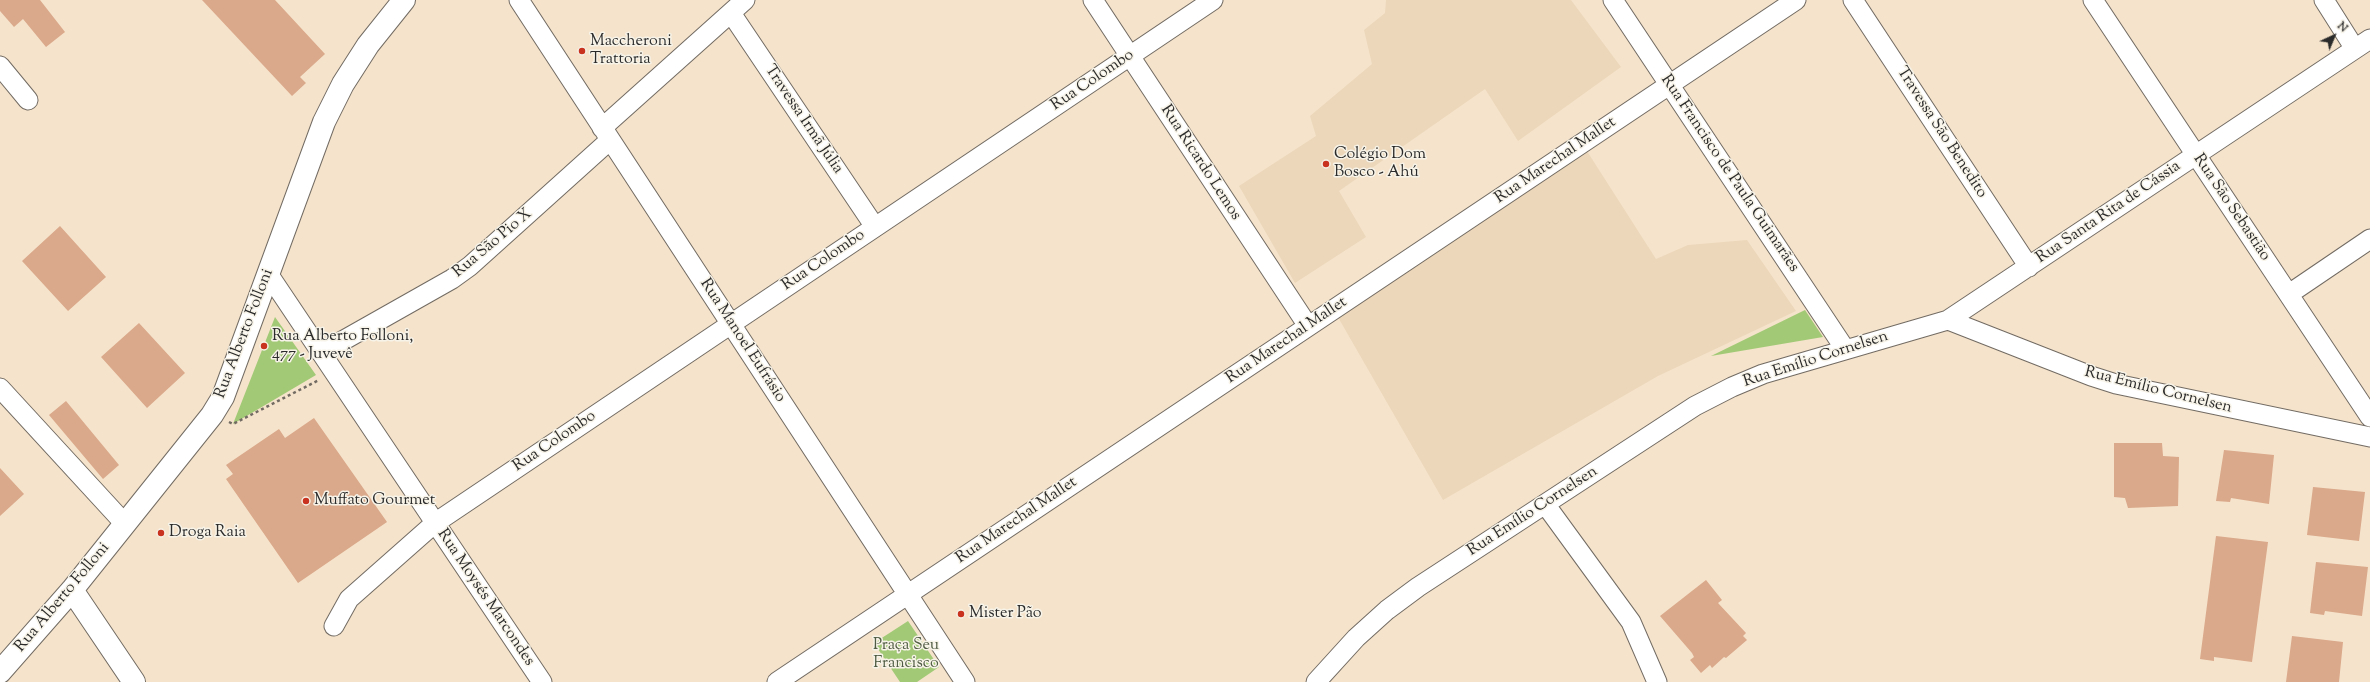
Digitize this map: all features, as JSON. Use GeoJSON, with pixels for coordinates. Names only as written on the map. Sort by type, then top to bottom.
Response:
{"type":"FeatureCollection","features":[{"type":"Feature","properties":{"kind":"main road","name":"Rua Alberto Folloni"},"geometry":{"type":"LineString","coordinates":[[0,672],[72,590],[212,415],[230,380],[324,122],[343,84],[368,45],[404,0]]}},
{"type":"Feature","properties":{"kind":"main road"},"geometry":{"type":"LineString","coordinates":[[72,590],[134,682]]}},
{"type":"Feature","properties":{"kind":"street","name":"Rua Manoel Eufrásio"},"geometry":{"type":"LineString","coordinates":[[519,0],[965,682]]}},
{"type":"Feature","properties":{"kind":"street","name":"Rua São Pio X"},"geometry":{"type":"LineString","coordinates":[[321,353],[452,279],[470,266],[745,0]]}},
{"type":"Feature","properties":{"kind":"street","name":"Rua Ricardo Lemos"},"geometry":{"type":"LineString","coordinates":[[1093,0],[1308,326]]}},
{"type":"Feature","properties":{"kind":"street","name":"Rua Colombo"},"geometry":{"type":"LineString","coordinates":[[334,626],[349,599],[435,523],[1213,0]]}},
{"type":"Feature","properties":{"kind":"street","name":"Rua Francisco de Paula Guimarães"},"geometry":{"type":"LineString","coordinates":[[1613,0],[1845,349]]}},
{"type":"Feature","properties":{"kind":"street","name":"Rua Marechal Mallet"},"geometry":{"type":"LineString","coordinates":[[777,682],[1796,0]]}},
{"type":"Feature","properties":{"kind":"street","name":"Travessa São Benedito"},"geometry":{"type":"LineString","coordinates":[[1853,0],[2029,267]]}},
{"type":"Feature","properties":{"kind":"street","name":"Rua São Sebastião"},"geometry":{"type":"LineString","coordinates":[[2093,0],[2370,417]]}},
{"type":"Feature","properties":{"kind":"street"},"geometry":{"type":"LineString","coordinates":[[2324,0],[2362,44]]}},
{"type":"Feature","properties":{"kind":"street","name":"Travessa Irmã Júlia"},"geometry":{"type":"LineString","coordinates":[[731,13],[876,227]]}},
{"type":"Feature","properties":{"kind":"street","name":"Rua Santa Rita de Cássia"},"geometry":{"type":"LineString","coordinates":[[1948,320],[2362,44]]}},
{"type":"Feature","properties":{"kind":"street"},"geometry":{"type":"LineString","coordinates":[[0,66],[28,100]]}},
{"type":"Feature","properties":{"kind":"street"},"geometry":{"type":"LineString","coordinates":[[2289,294],[2370,239]]}},
{"type":"Feature","properties":{"kind":"street","name":"Rua Moysés Marcondes"},"geometry":{"type":"LineString","coordinates":[[268,275],[542,682]]}},
{"type":"Feature","properties":{"kind":"street","name":"Rua Emílio Cornelsen"},"geometry":{"type":"LineString","coordinates":[[1316,682],[1356,638],[1387,610],[1418,587],[1696,406],[1732,387],[1763,374],[1948,320],[2091,376],[2116,384],[2370,437]]}},
{"type":"Feature","properties":{"kind":"street"},"geometry":{"type":"LineString","coordinates":[[0,388],[125,524]]}},
{"type":"Feature","properties":{"kind":"street"},"geometry":{"type":"LineString","coordinates":[[1545,504],[1631,622],[1657,682]]}},
{"type":"Feature","properties":{"kind":"path"},"geometry":{"type":"LineString","coordinates":[[212,415],[233,424],[334,373]]}},
{"type":"Feature","properties":{"kind":"shaded area","name":"Colégio Dom Bosco - Ahú"},"geometry":{"type":"Polygon","coordinates":[[[1386,0],[1571,0],[1621,67],[1518,141],[1485,89],[1339,191],[1366,237],[1295,283],[1239,186],[1316,136],[1310,116],[1372,64],[1364,30],[1385,13],[1386,0]]]}},
{"type":"Feature","properties":{"kind":"shaded area"},"geometry":{"type":"Polygon","coordinates":[[[1585,148],[1656,259],[1688,245],[1747,240],[1796,311],[1658,376],[1443,500],[1335,312],[1585,148]]]}},
{"type":"Feature","properties":{"kind":"green space"},"geometry":{"type":"Polygon","coordinates":[[[1805,310],[1823,337],[1711,356],[1805,310]]]}},
{"type":"Feature","properties":{"kind":"green space"},"geometry":{"type":"Polygon","coordinates":[[[275,317],[316,375],[233,424],[275,317]]]}},
{"type":"Feature","properties":{"kind":"green space","name":"Praça Seu Francisco"},"geometry":{"type":"Polygon","coordinates":[[[908,621],[939,667],[917,682],[900,682],[874,643],[908,621]]]}},
{"type":"Feature","properties":{"kind":"building"},"geometry":{"type":"Polygon","coordinates":[[[0,0],[40,0],[65,32],[46,47],[23,19],[14,27],[0,11],[0,0]]]}},
{"type":"Feature","properties":{"kind":"building"},"geometry":{"type":"Polygon","coordinates":[[[202,0],[275,0],[325,54],[300,77],[306,83],[292,96],[202,0]]]}},
{"type":"Feature","properties":{"kind":"building"},"geometry":{"type":"Polygon","coordinates":[[[60,226],[106,277],[68,311],[22,261],[60,226]]]}},
{"type":"Feature","properties":{"kind":"building"},"geometry":{"type":"Polygon","coordinates":[[[139,323],[185,373],[147,408],[101,357],[139,323]]]}},
{"type":"Feature","properties":{"kind":"building"},"geometry":{"type":"Polygon","coordinates":[[[66,401],[119,465],[103,479],[49,415],[66,401]]]}},
{"type":"Feature","properties":{"kind":"building","name":"Muffato Gourmet"},"geometry":{"type":"Polygon","coordinates":[[[314,418],[387,522],[298,583],[226,479],[233,474],[226,465],[279,429],[285,438],[314,418]]]}},
{"type":"Feature","properties":{"kind":"building"},"geometry":{"type":"Polygon","coordinates":[[[2114,443],[2162,443],[2163,456],[2179,457],[2178,506],[2128,508],[2125,498],[2114,497],[2114,443]]]}},
{"type":"Feature","properties":{"kind":"building"},"geometry":{"type":"Polygon","coordinates":[[[2224,450],[2274,455],[2269,504],[2231,498],[2230,502],[2216,501],[2224,450]]]}},
{"type":"Feature","properties":{"kind":"building"},"geometry":{"type":"Polygon","coordinates":[[[0,468],[24,494],[0,516],[0,468]]]}},
{"type":"Feature","properties":{"kind":"building"},"geometry":{"type":"Polygon","coordinates":[[[2313,487],[2365,492],[2359,541],[2307,535],[2313,487]]]}},
{"type":"Feature","properties":{"kind":"building"},"geometry":{"type":"Polygon","coordinates":[[[2216,536],[2268,542],[2252,662],[2214,657],[2214,661],[2200,659],[2216,536]]]}},
{"type":"Feature","properties":{"kind":"building"},"geometry":{"type":"Polygon","coordinates":[[[2316,562],[2368,567],[2362,616],[2325,611],[2324,615],[2310,613],[2316,562]]]}},
{"type":"Feature","properties":{"kind":"building"},"geometry":{"type":"Polygon","coordinates":[[[1706,580],[1722,600],[1718,603],[1746,633],[1743,636],[1747,640],[1726,658],[1724,657],[1712,668],[1710,665],[1701,673],[1690,660],[1694,657],[1692,653],[1660,616],[1706,580]]]}},
{"type":"Feature","properties":{"kind":"building"},"geometry":{"type":"Polygon","coordinates":[[[2292,636],[2343,642],[2339,682],[2286,682],[2292,636]]]}},
{"type":"Feature","properties":{"kind":"place","name":"Maccheroni Trattoria"},"geometry":{"type":"Point","coordinates":[582,51]}},
{"type":"Feature","properties":{"kind":"place","name":"Colégio Dom Bosco - Ahú"},"geometry":{"type":"Point","coordinates":[1326,164]}},
{"type":"Feature","properties":{"kind":"place","name":"Rua Alberto Folloni, 477 - Juvevê"},"geometry":{"type":"Point","coordinates":[264,346]}},
{"type":"Feature","properties":{"kind":"place","name":"Muffato Gourmet"},"geometry":{"type":"Point","coordinates":[306,501]}},
{"type":"Feature","properties":{"kind":"place","name":"Droga Raia"},"geometry":{"type":"Point","coordinates":[161,533]}},
{"type":"Feature","properties":{"kind":"place","name":"Mister Pão"},"geometry":{"type":"Point","coordinates":[961,614]}}]}
